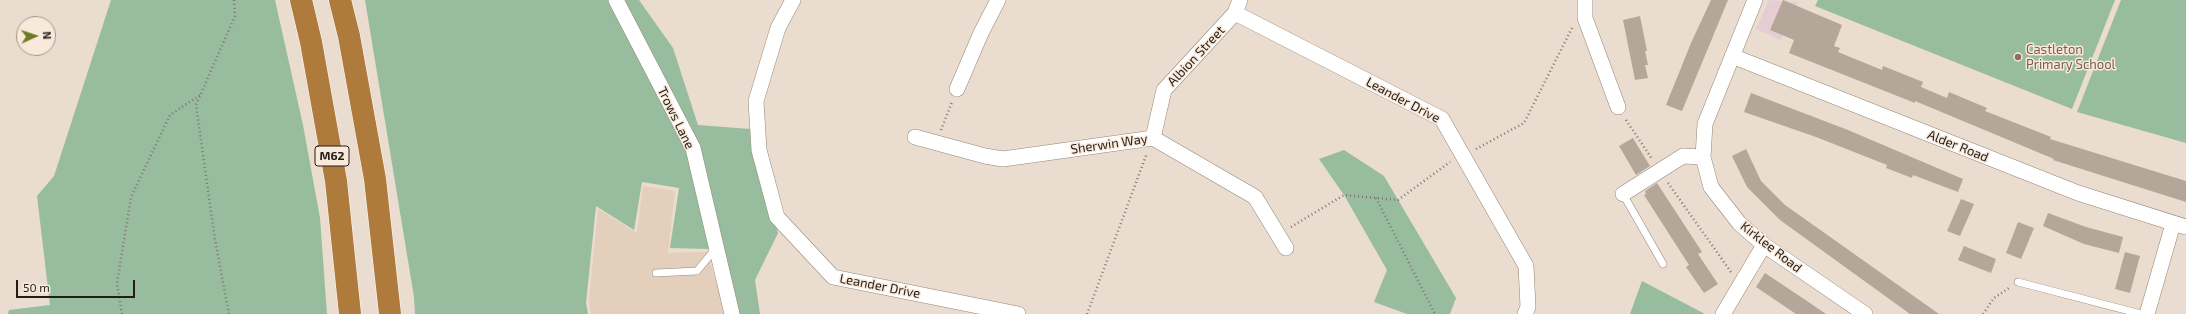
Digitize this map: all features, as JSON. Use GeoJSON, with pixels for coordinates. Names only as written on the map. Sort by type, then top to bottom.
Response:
{"type":"FeatureCollection","features":[{"type":"Feature","properties":{"kind":"highway","name":"M62"},"geometry":{"type":"LineString","coordinates":[[301,0],[311,42],[336,182],[350,314]]}},
{"type":"Feature","properties":{"kind":"highway"},"geometry":{"type":"LineString","coordinates":[[340,0],[349,36],[375,180],[390,314]]}},
{"type":"Feature","properties":{"kind":"street","name":"Trows Lane"},"geometry":{"type":"LineString","coordinates":[[616,0],[693,148],[732,314]]}},
{"type":"Feature","properties":{"kind":"street","name":"Leander Drive"},"geometry":{"type":"LineString","coordinates":[[793,0],[778,28],[756,101],[759,150],[777,217],[833,277],[1018,314]]}},
{"type":"Feature","properties":{"kind":"street"},"geometry":{"type":"LineString","coordinates":[[957,89],[980,32],[998,0]]}},
{"type":"Feature","properties":{"kind":"street","name":"Kirklee Road"},"geometry":{"type":"LineString","coordinates":[[1755,0],[1705,124],[1703,157],[1711,187],[1739,223],[1764,245],[1865,314]]}},
{"type":"Feature","properties":{"kind":"street"},"geometry":{"type":"LineString","coordinates":[[1585,1],[1585,18],[1618,107]]}},
{"type":"Feature","properties":{"kind":"street","name":"Leander Drive"},"geometry":{"type":"LineString","coordinates":[[1238,6],[1442,119],[1526,266],[1528,307],[1525,314]]}},
{"type":"Feature","properties":{"kind":"street","name":"Albion Street"},"geometry":{"type":"LineString","coordinates":[[1153,138],[1164,90],[1238,6]]}},
{"type":"Feature","properties":{"kind":"street","name":"Alder Road"},"geometry":{"type":"LineString","coordinates":[[1732,56],[2078,193],[2179,226]]}},
{"type":"Feature","properties":{"kind":"street","name":"Sherwin Way"},"geometry":{"type":"LineString","coordinates":[[915,137],[985,156],[1003,159],[1153,138],[1255,197],[1286,248]]}},
{"type":"Feature","properties":{"kind":"street"},"geometry":{"type":"LineString","coordinates":[[1622,194],[1658,170],[1683,156],[1703,157]]}},
{"type":"Feature","properties":{"kind":"street"},"geometry":{"type":"LineString","coordinates":[[2147,314],[2179,226]]}},
{"type":"Feature","properties":{"kind":"street"},"geometry":{"type":"LineString","coordinates":[[1723,314],[1764,245]]}},
{"type":"Feature","properties":{"kind":"lane"},"geometry":{"type":"LineString","coordinates":[[1622,194],[1663,264]]}},
{"type":"Feature","properties":{"kind":"lane"},"geometry":{"type":"LineString","coordinates":[[656,273],[697,271],[716,248]]}},
{"type":"Feature","properties":{"kind":"lane"},"geometry":{"type":"LineString","coordinates":[[2018,282],[2141,314]]}},
{"type":"Feature","properties":{"kind":"path"},"geometry":{"type":"LineString","coordinates":[[228,314],[215,240],[196,105],[235,16],[234,0]]}},
{"type":"Feature","properties":{"kind":"path"},"geometry":{"type":"LineString","coordinates":[[1278,234],[1344,195],[1398,200],[1463,155],[1524,123],[1585,1]]}},
{"type":"Feature","properties":{"kind":"path"},"geometry":{"type":"LineString","coordinates":[[936,143],[957,89]]}},
{"type":"Feature","properties":{"kind":"path"},"geometry":{"type":"LineString","coordinates":[[122,314],[117,283],[131,197],[170,115],[201,94]]}},
{"type":"Feature","properties":{"kind":"path"},"geometry":{"type":"LineString","coordinates":[[1618,107],[1658,170],[1740,286]]}},
{"type":"Feature","properties":{"kind":"path"},"geometry":{"type":"LineString","coordinates":[[1087,314],[1153,138]]}},
{"type":"Feature","properties":{"kind":"path"},"geometry":{"type":"LineString","coordinates":[[1376,198],[1435,314]]}},
{"type":"Feature","properties":{"kind":"path"},"geometry":{"type":"LineString","coordinates":[[1984,314],[1994,298],[2018,282]]}},
{"type":"Feature","properties":{"kind":"shaded area"},"geometry":{"type":"Polygon","coordinates":[[[1769,0],[1798,2],[1781,40],[1756,29],[1769,0]]]}},
{"type":"Feature","properties":{"kind":"shaded area"},"geometry":{"type":"Polygon","coordinates":[[[643,186],[675,191],[668,253],[707,252],[726,314],[591,314],[589,300],[598,209],[637,233],[643,186]]]}},
{"type":"Feature","properties":{"kind":"green space"},"geometry":{"type":"Polygon","coordinates":[[[111,0],[275,0],[303,125],[320,218],[327,314],[8,314],[9,310],[50,305],[37,196],[54,176],[111,0]]]}},
{"type":"Feature","properties":{"kind":"green space"},"geometry":{"type":"Polygon","coordinates":[[[365,0],[639,0],[673,48],[698,125],[750,129],[778,233],[755,280],[760,314],[730,314],[709,249],[670,248],[679,188],[642,182],[634,230],[596,206],[586,303],[588,314],[415,314],[414,297],[365,0]]]}},
{"type":"Feature","properties":{"kind":"green space","name":"Castleton Primary School"},"geometry":{"type":"Polygon","coordinates":[[[1818,0],[2115,0],[2072,109],[1815,6],[1818,0]]]}},
{"type":"Feature","properties":{"kind":"green space"},"geometry":{"type":"Polygon","coordinates":[[[2121,0],[2186,0],[2186,143],[2077,112],[2121,0]]]}},
{"type":"Feature","properties":{"kind":"green space"},"geometry":{"type":"Polygon","coordinates":[[[1344,150],[1384,176],[1456,298],[1450,314],[1407,314],[1374,302],[1387,270],[1344,195],[1319,159],[1344,150]]]}},
{"type":"Feature","properties":{"kind":"green space"},"geometry":{"type":"Polygon","coordinates":[[[1642,281],[1705,314],[1630,314],[1642,281]]]}},
{"type":"Feature","properties":{"kind":"building"},"geometry":{"type":"Polygon","coordinates":[[[1711,0],[1728,0],[1682,111],[1666,105],[1691,43],[1711,0]]]}},
{"type":"Feature","properties":{"kind":"building"},"geometry":{"type":"Polygon","coordinates":[[[1783,0],[1842,25],[1834,46],[1840,48],[1838,52],[1882,70],[1883,66],[1923,82],[1921,87],[1947,98],[1949,92],[1987,108],[1985,111],[2051,137],[2050,139],[2186,181],[2186,202],[2053,160],[2054,159],[1915,101],[1915,103],[1789,53],[1794,40],[1770,30],[1783,0]]]}},
{"type":"Feature","properties":{"kind":"building"},"geometry":{"type":"Polygon","coordinates":[[[1640,16],[1647,51],[1645,51],[1648,65],[1645,65],[1648,78],[1635,80],[1623,20],[1640,16]]]}},
{"type":"Feature","properties":{"kind":"building"},"geometry":{"type":"Polygon","coordinates":[[[1751,93],[1848,130],[1963,179],[1958,192],[1913,175],[1912,178],[1886,168],[1887,165],[1816,137],[1744,112],[1751,93]]]}},
{"type":"Feature","properties":{"kind":"building"},"geometry":{"type":"Polygon","coordinates":[[[1633,138],[1650,166],[1636,175],[1619,146],[1633,138]]]}},
{"type":"Feature","properties":{"kind":"building"},"geometry":{"type":"Polygon","coordinates":[[[1746,149],[1761,181],[1785,205],[1939,314],[1910,314],[1780,220],[1747,187],[1732,156],[1746,149]]]}},
{"type":"Feature","properties":{"kind":"building"},"geometry":{"type":"Polygon","coordinates":[[[1657,183],[1702,252],[1698,254],[1718,284],[1704,293],[1686,267],[1689,265],[1644,195],[1646,194],[1645,191],[1657,183]]]}},
{"type":"Feature","properties":{"kind":"building"},"geometry":{"type":"Polygon","coordinates":[[[1961,199],[1974,204],[1960,236],[1947,231],[1961,199]]]}},
{"type":"Feature","properties":{"kind":"building"},"geometry":{"type":"Polygon","coordinates":[[[2048,213],[2086,227],[2123,237],[2119,253],[2084,244],[2043,226],[2048,213]]]}},
{"type":"Feature","properties":{"kind":"building"},"geometry":{"type":"Polygon","coordinates":[[[2018,222],[2034,228],[2021,259],[2006,253],[2018,222]]]}},
{"type":"Feature","properties":{"kind":"building"},"geometry":{"type":"Polygon","coordinates":[[[1964,246],[1996,259],[1991,273],[1958,260],[1964,246]]]}},
{"type":"Feature","properties":{"kind":"building"},"geometry":{"type":"Polygon","coordinates":[[[2125,252],[2140,256],[2130,293],[2115,289],[2125,252]]]}},
{"type":"Feature","properties":{"kind":"building"},"geometry":{"type":"Polygon","coordinates":[[[1765,273],[1826,314],[1796,314],[1756,287],[1765,273]]]}},
{"type":"Feature","properties":{"kind":"place","name":"Castleton Primary School"},"geometry":{"type":"Point","coordinates":[2018,57]}}]}
